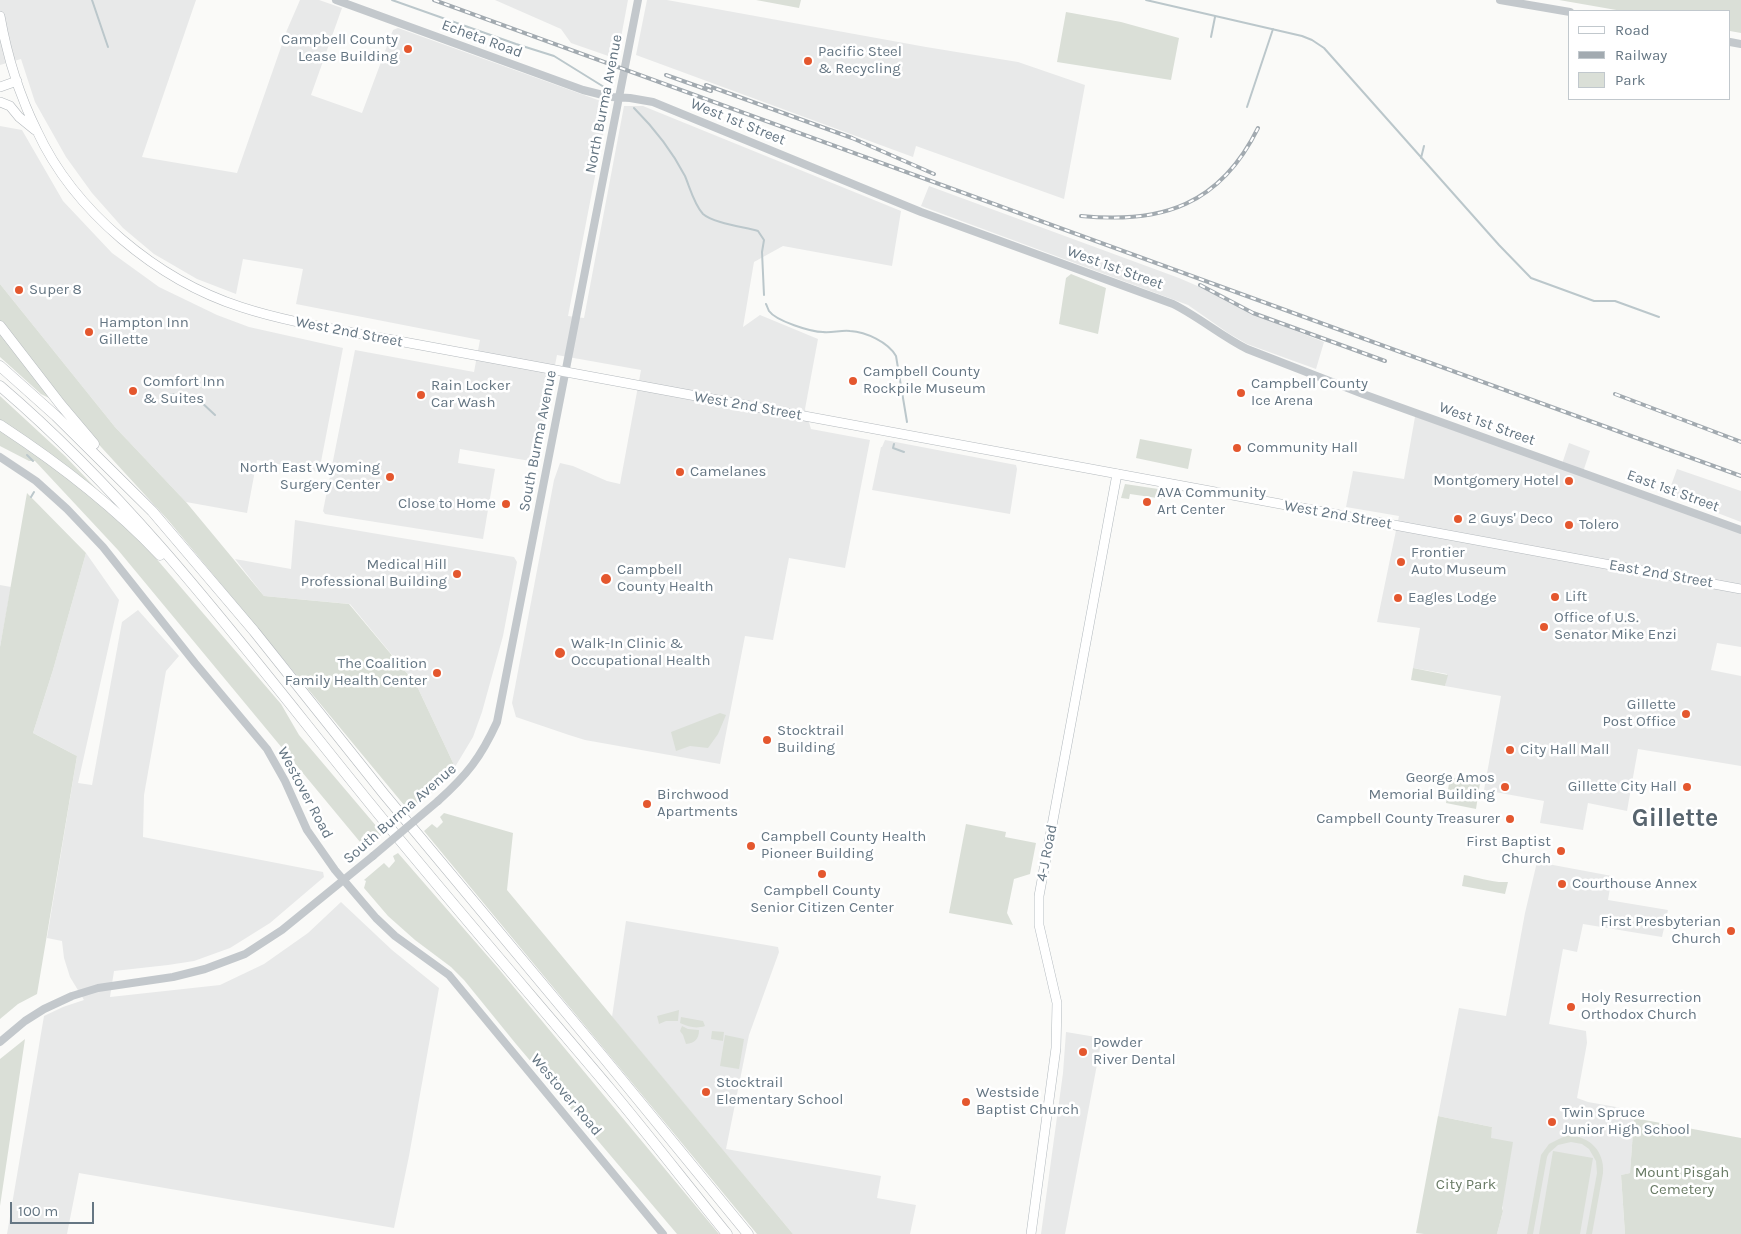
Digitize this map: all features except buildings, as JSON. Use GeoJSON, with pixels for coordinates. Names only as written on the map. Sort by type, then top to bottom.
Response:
{"type":"FeatureCollection","features":[{"type":"Feature","properties":{"kind":"highway"},"geometry":{"type":"LineString","coordinates":[[0,326],[61,406],[254,631],[384,794],[748,1234]]}},
{"type":"Feature","properties":{"kind":"highway"},"geometry":{"type":"LineString","coordinates":[[0,366],[82,441],[152,511]]}},
{"type":"Feature","properties":{"kind":"highway"},"geometry":{"type":"LineString","coordinates":[[0,386],[62,443],[135,516],[231,630],[373,806],[612,1092],[727,1234]]}},
{"type":"Feature","properties":{"kind":"highway"},"geometry":{"type":"LineString","coordinates":[[0,425],[90,488],[120,515],[231,630]]}},
{"type":"Feature","properties":{"kind":"main road","name":"West 2nd Street"},"geometry":{"type":"LineString","coordinates":[[0,16],[17,81],[37,132],[65,177],[113,231],[143,256],[164,271],[208,294],[242,307],[293,321],[1580,559]]}},
{"type":"Feature","properties":{"kind":"main road"},"geometry":{"type":"LineString","coordinates":[[0,87],[17,81]]}},
{"type":"Feature","properties":{"kind":"main road"},"geometry":{"type":"LineString","coordinates":[[0,102],[10,106],[19,117],[37,132]]}},
{"type":"Feature","properties":{"kind":"main road","name":"4-J Road"},"geometry":{"type":"LineString","coordinates":[[1032,1234],[1056,1048],[1058,1016],[1057,1003],[1039,925],[1039,896],[1117,474]]}},
{"type":"Feature","properties":{"kind":"main road","name":"East 2nd Street"},"geometry":{"type":"LineString","coordinates":[[1580,559],[1741,589]]}},
{"type":"Feature","properties":{"kind":"street","name":"Echeta Road"},"geometry":{"type":"LineString","coordinates":[[336,0],[583,90],[611,97],[620,97]]}},
{"type":"Feature","properties":{"kind":"street","name":"North Burma Avenue"},"geometry":{"type":"LineString","coordinates":[[596,214],[638,0]]}},
{"type":"Feature","properties":{"kind":"street"},"geometry":{"type":"LineString","coordinates":[[1500,0],[1568,12]]}},
{"type":"Feature","properties":{"kind":"street","name":"West 1st Street"},"geometry":{"type":"LineString","coordinates":[[620,97],[653,102],[921,212],[1173,304],[1194,315],[1223,336],[1246,349],[1363,394],[1595,477]]}},
{"type":"Feature","properties":{"kind":"street","name":"South Burma Avenue"},"geometry":{"type":"LineString","coordinates":[[0,1042],[24,1021],[72,996],[98,988],[173,977],[205,969],[245,954],[282,930],[344,881],[438,801],[462,779],[476,761],[497,722],[596,214]]}},
{"type":"Feature","properties":{"kind":"street","name":"Westover Road"},"geometry":{"type":"LineString","coordinates":[[0,456],[36,480],[103,547],[190,657],[267,748],[285,781],[307,830],[344,881],[395,936],[449,975],[663,1234]]}},
{"type":"Feature","properties":{"kind":"street","name":"East 1st Street"},"geometry":{"type":"LineString","coordinates":[[1595,477],[1741,530]]}},
{"type":"Feature","properties":{"kind":"shaded area"},"geometry":{"type":"Polygon","coordinates":[[[0,0],[196,0],[142,157],[237,173],[287,30],[300,0],[319,0],[342,8],[311,95],[362,113],[393,30],[398,28],[609,104],[568,316],[584,318],[624,106],[643,106],[901,211],[892,266],[783,246],[754,262],[743,327],[760,315],[818,339],[805,409],[811,429],[870,440],[845,568],[789,558],[773,640],[745,636],[720,764],[585,740],[516,717],[512,703],[554,480],[560,463],[620,484],[641,370],[557,355],[536,462],[460,449],[458,463],[495,469],[483,539],[325,514],[323,511],[355,350],[474,372],[480,340],[296,304],[303,269],[243,259],[236,294],[197,279],[154,254],[123,228],[92,193],[66,157],[35,102],[21,59],[0,65],[0,0]]]}},
{"type":"Feature","properties":{"kind":"shaded area"},"geometry":{"type":"Polygon","coordinates":[[[495,0],[628,0],[617,59],[571,43],[561,29],[495,0]]]}},
{"type":"Feature","properties":{"kind":"shaded area"},"geometry":{"type":"Polygon","coordinates":[[[647,0],[667,0],[1018,62],[1085,85],[1064,199],[916,146],[913,157],[636,55],[647,0]]]}},
{"type":"Feature","properties":{"kind":"shaded area"},"geometry":{"type":"Polygon","coordinates":[[[0,126],[22,130],[63,201],[112,253],[159,287],[217,315],[249,327],[343,348],[319,472],[257,460],[247,513],[186,502],[115,427],[0,284],[0,126]]]}},
{"type":"Feature","properties":{"kind":"shaded area"},"geometry":{"type":"Polygon","coordinates":[[[929,186],[1179,278],[1209,291],[1250,313],[1324,342],[1316,369],[1247,344],[1188,305],[921,206],[929,186]]]}},
{"type":"Feature","properties":{"kind":"shaded area"},"geometry":{"type":"Polygon","coordinates":[[[1417,415],[1561,467],[1569,443],[1590,451],[1582,475],[1741,533],[1741,647],[1717,643],[1711,670],[1741,676],[1741,766],[1638,749],[1627,811],[1588,803],[1583,830],[1540,823],[1544,801],[1484,790],[1501,696],[1445,686],[1447,674],[1413,668],[1420,628],[1377,622],[1399,516],[1346,507],[1353,471],[1404,479],[1415,417],[1417,415]]]}},
{"type":"Feature","properties":{"kind":"shaded area"},"geometry":{"type":"Polygon","coordinates":[[[885,440],[1016,465],[1010,514],[872,490],[881,447],[885,440]]]}},
{"type":"Feature","properties":{"kind":"shaded area"},"geometry":{"type":"Polygon","coordinates":[[[1677,469],[1741,491],[1741,522],[1668,494],[1677,469]]]}},
{"type":"Feature","properties":{"kind":"shaded area"},"geometry":{"type":"Polygon","coordinates":[[[295,520],[514,557],[517,562],[503,636],[482,712],[473,737],[455,767],[416,684],[350,604],[264,596],[235,559],[291,569],[295,520]]]}},
{"type":"Feature","properties":{"kind":"shaded area"},"geometry":{"type":"Polygon","coordinates":[[[86,553],[119,600],[78,783],[92,785],[122,622],[138,610],[179,656],[166,671],[144,795],[143,837],[323,872],[324,877],[270,923],[230,948],[194,961],[114,971],[110,997],[220,985],[264,964],[308,933],[341,902],[392,950],[439,988],[394,1228],[79,1173],[67,1234],[7,1234],[44,1016],[84,1000],[70,977],[64,958],[62,941],[47,938],[77,756],[33,733],[86,553]]]}},
{"type":"Feature","properties":{"kind":"shaded area"},"geometry":{"type":"Polygon","coordinates":[[[0,585],[11,587],[0,647],[0,585]]]}},
{"type":"Feature","properties":{"kind":"shaded area","name":"Twin Spruce Junior High School"},"geometry":{"type":"Polygon","coordinates":[[[1537,862],[1612,876],[1608,900],[1668,910],[1662,937],[1583,924],[1577,952],[1563,949],[1549,1024],[1586,1031],[1587,1043],[1577,1098],[1588,1102],[1633,1110],[1630,1173],[1621,1175],[1625,1234],[1497,1234],[1503,1211],[1490,1138],[1492,1127],[1438,1116],[1459,1008],[1506,1016],[1525,913],[1537,862]]]}},
{"type":"Feature","properties":{"kind":"shaded area","name":"Stocktrail Elementary School"},"geometry":{"type":"Polygon","coordinates":[[[626,921],[778,947],[779,952],[749,1035],[726,1149],[881,1176],[877,1198],[916,1205],[910,1234],[793,1234],[612,1017],[626,921]]]}},
{"type":"Feature","properties":{"kind":"shaded area"},"geometry":{"type":"Polygon","coordinates":[[[1066,1032],[1102,1038],[1065,1234],[1041,1234],[1063,1073],[1066,1032]]]}},
{"type":"Feature","properties":{"kind":"green space"},"geometry":{"type":"Polygon","coordinates":[[[756,0],[801,0],[799,8],[756,0]]]}},
{"type":"Feature","properties":{"kind":"green space"},"geometry":{"type":"Polygon","coordinates":[[[1559,0],[1741,0],[1741,33],[1731,31],[1731,10],[1616,10],[1559,0]]]}},
{"type":"Feature","properties":{"kind":"green space"},"geometry":{"type":"Polygon","coordinates":[[[1066,12],[1121,22],[1179,38],[1171,80],[1057,62],[1066,12]]]}},
{"type":"Feature","properties":{"kind":"green space"},"geometry":{"type":"Polygon","coordinates":[[[1071,274],[1106,288],[1098,334],[1059,324],[1066,278],[1071,274]]]}},
{"type":"Feature","properties":{"kind":"green space"},"geometry":{"type":"Polygon","coordinates":[[[0,284],[115,427],[186,502],[264,596],[349,604],[416,684],[455,767],[431,794],[409,811],[168,520],[65,405],[0,321],[0,284]]]}},
{"type":"Feature","properties":{"kind":"green space"},"geometry":{"type":"Polygon","coordinates":[[[0,331],[49,398],[41,394],[0,357],[0,331]]]}},
{"type":"Feature","properties":{"kind":"green space"},"geometry":{"type":"Polygon","coordinates":[[[0,396],[65,456],[108,501],[0,421],[0,396]]]}},
{"type":"Feature","properties":{"kind":"green space"},"geometry":{"type":"Polygon","coordinates":[[[0,429],[40,456],[112,514],[148,549],[281,704],[299,735],[383,834],[377,838],[368,832],[363,835],[370,845],[365,848],[118,550],[35,461],[29,461],[0,446],[0,429]]]}},
{"type":"Feature","properties":{"kind":"green space"},"geometry":{"type":"Polygon","coordinates":[[[1140,439],[1192,449],[1188,469],[1136,458],[1140,439]]]}},
{"type":"Feature","properties":{"kind":"green space"},"geometry":{"type":"Polygon","coordinates":[[[1125,484],[1165,490],[1164,499],[1130,494],[1129,499],[1121,498],[1125,484]]]}},
{"type":"Feature","properties":{"kind":"green space"},"geometry":{"type":"Polygon","coordinates":[[[27,493],[86,553],[33,733],[77,756],[37,994],[18,1004],[0,1019],[0,647],[27,493]]]}},
{"type":"Feature","properties":{"kind":"green space"},"geometry":{"type":"Polygon","coordinates":[[[1413,668],[1448,675],[1445,686],[1411,680],[1413,668]]]}},
{"type":"Feature","properties":{"kind":"green space"},"geometry":{"type":"Polygon","coordinates":[[[720,713],[726,715],[718,734],[708,748],[690,746],[676,751],[671,732],[720,713]]]}},
{"type":"Feature","properties":{"kind":"green space"},"geometry":{"type":"Polygon","coordinates":[[[1450,777],[1480,783],[1476,809],[1446,803],[1450,777]]]}},
{"type":"Feature","properties":{"kind":"green space"},"geometry":{"type":"Polygon","coordinates":[[[444,813],[513,833],[507,890],[793,1234],[757,1234],[424,831],[432,824],[437,828],[443,822],[440,817],[444,813]]]}},
{"type":"Feature","properties":{"kind":"green space"},"geometry":{"type":"Polygon","coordinates":[[[966,824],[1006,832],[1005,837],[1036,843],[1030,874],[1014,879],[1007,913],[1013,925],[949,913],[966,824]]]}},
{"type":"Feature","properties":{"kind":"green space"},"geometry":{"type":"Polygon","coordinates":[[[398,853],[498,968],[719,1234],[677,1234],[464,980],[451,967],[415,940],[388,916],[364,888],[366,881],[364,880],[384,863],[389,868],[395,861],[393,856],[398,853]]]}},
{"type":"Feature","properties":{"kind":"green space"},"geometry":{"type":"Polygon","coordinates":[[[1464,875],[1490,881],[1508,882],[1505,894],[1462,886],[1464,875]]]}},
{"type":"Feature","properties":{"kind":"green space"},"geometry":{"type":"Polygon","coordinates":[[[679,1010],[678,1021],[666,1021],[659,1024],[657,1016],[679,1010]]]}},
{"type":"Feature","properties":{"kind":"green space"},"geometry":{"type":"Polygon","coordinates":[[[681,1017],[703,1021],[705,1026],[696,1027],[680,1023],[681,1017]]]}},
{"type":"Feature","properties":{"kind":"green space"},"geometry":{"type":"Polygon","coordinates":[[[682,1026],[688,1029],[699,1030],[696,1040],[686,1044],[680,1031],[682,1026]]]}},
{"type":"Feature","properties":{"kind":"green space"},"geometry":{"type":"Polygon","coordinates":[[[712,1031],[724,1032],[723,1041],[711,1039],[712,1031]]]}},
{"type":"Feature","properties":{"kind":"green space"},"geometry":{"type":"Polygon","coordinates":[[[725,1035],[744,1039],[739,1069],[720,1066],[725,1035]]]}},
{"type":"Feature","properties":{"kind":"green space"},"geometry":{"type":"Polygon","coordinates":[[[25,1039],[0,1206],[0,1059],[25,1039]]]}},
{"type":"Feature","properties":{"kind":"green space","name":"City Park"},"geometry":{"type":"Polygon","coordinates":[[[1438,1116],[1492,1127],[1491,1138],[1513,1142],[1503,1211],[1497,1234],[1416,1233],[1438,1116]]]}},
{"type":"Feature","properties":{"kind":"green space","name":"Mount Pisgah Cemetery"},"geometry":{"type":"Polygon","coordinates":[[[1634,1118],[1741,1138],[1741,1234],[1625,1234],[1621,1175],[1630,1173],[1634,1118]]]}},
{"type":"Feature","properties":{"kind":"green space"},"geometry":{"type":"Polygon","coordinates":[[[1565,1136],[1573,1136],[1587,1141],[1593,1145],[1601,1157],[1603,1173],[1592,1234],[1586,1234],[1597,1173],[1596,1161],[1589,1149],[1582,1144],[1571,1142],[1558,1145],[1547,1157],[1533,1234],[1527,1234],[1541,1155],[1549,1144],[1565,1136]]]}},
{"type":"Feature","properties":{"kind":"green space"},"geometry":{"type":"Polygon","coordinates":[[[1553,1151],[1593,1158],[1580,1234],[1539,1234],[1553,1151]]]}},
{"type":"Feature","properties":{"kind":"waterway"},"geometry":{"type":"LineString","coordinates":[[92,0],[108,47]]}},
{"type":"Feature","properties":{"kind":"waterway"},"geometry":{"type":"LineString","coordinates":[[392,0],[554,56],[604,87]]}},
{"type":"Feature","properties":{"kind":"waterway"},"geometry":{"type":"LineString","coordinates":[[1146,0],[1302,36],[1312,40],[1324,48],[1499,245],[1531,278],[1594,301],[1615,301],[1659,317]]}},
{"type":"Feature","properties":{"kind":"waterway"},"geometry":{"type":"LineString","coordinates":[[1211,37],[1215,17]]}},
{"type":"Feature","properties":{"kind":"waterway"},"geometry":{"type":"LineString","coordinates":[[1247,107],[1273,29]]}},
{"type":"Feature","properties":{"kind":"waterway"},"geometry":{"type":"LineString","coordinates":[[634,108],[674,158],[685,176],[697,206],[703,214],[721,222],[758,231],[764,240],[762,252],[764,295]]}},
{"type":"Feature","properties":{"kind":"waterway"},"geometry":{"type":"LineString","coordinates":[[1421,158],[1424,146]]}},
{"type":"Feature","properties":{"kind":"waterway"},"geometry":{"type":"LineString","coordinates":[[766,304],[773,315],[802,328],[818,332],[856,332],[876,339],[888,346],[896,356],[907,422]]}},
{"type":"Feature","properties":{"kind":"waterway"},"geometry":{"type":"LineString","coordinates":[[171,394],[199,400],[215,415]]}},
{"type":"Feature","properties":{"kind":"waterway"},"geometry":{"type":"LineString","coordinates":[[894,444],[893,448],[904,452]]}},
{"type":"Feature","properties":{"kind":"waterway"},"geometry":{"type":"LineString","coordinates":[[27,455],[33,461]]}},
{"type":"Feature","properties":{"kind":"waterway"},"geometry":{"type":"LineString","coordinates":[[31,497],[34,492]]}},
{"type":"Feature","properties":{"kind":"railway"},"geometry":{"type":"LineString","coordinates":[[434,0],[1741,476]]}},
{"type":"Feature","properties":{"kind":"railway"},"geometry":{"type":"LineString","coordinates":[[666,75],[711,91]]}},
{"type":"Feature","properties":{"kind":"railway"},"geometry":{"type":"LineString","coordinates":[[706,85],[852,138],[934,174]]}},
{"type":"Feature","properties":{"kind":"railway"},"geometry":{"type":"LineString","coordinates":[[1081,216],[1110,218],[1137,216],[1163,212],[1186,204],[1207,192],[1226,175],[1243,154],[1258,128]]}},
{"type":"Feature","properties":{"kind":"railway"},"geometry":{"type":"LineString","coordinates":[[1200,285],[1253,313],[1385,361]]}},
{"type":"Feature","properties":{"kind":"railway"},"geometry":{"type":"LineString","coordinates":[[1615,394],[1741,442]]}},
{"type":"Feature","properties":{"kind":"place","name":"Campbell County Lease Building"},"geometry":{"type":"Point","coordinates":[408,49]}},
{"type":"Feature","properties":{"kind":"place","name":"Pacific Steel & Recycling"},"geometry":{"type":"Point","coordinates":[808,61]}},
{"type":"Feature","properties":{"kind":"place","name":"Super 8"},"geometry":{"type":"Point","coordinates":[19,290]}},
{"type":"Feature","properties":{"kind":"place","name":"Hampton Inn Gillette"},"geometry":{"type":"Point","coordinates":[89,332]}},
{"type":"Feature","properties":{"kind":"place","name":"Campbell County Rockpile Museum"},"geometry":{"type":"Point","coordinates":[853,381]}},
{"type":"Feature","properties":{"kind":"place","name":"Comfort Inn & Suites"},"geometry":{"type":"Point","coordinates":[133,391]}},
{"type":"Feature","properties":{"kind":"place","name":"Campbell County Ice Arena"},"geometry":{"type":"Point","coordinates":[1241,393]}},
{"type":"Feature","properties":{"kind":"place","name":"Rain Locker Car Wash"},"geometry":{"type":"Point","coordinates":[421,395]}},
{"type":"Feature","properties":{"kind":"place","name":"Community Hall"},"geometry":{"type":"Point","coordinates":[1237,448]}},
{"type":"Feature","properties":{"kind":"place","name":"Camelanes"},"geometry":{"type":"Point","coordinates":[680,472]}},
{"type":"Feature","properties":{"kind":"place","name":"North East Wyoming Surgery Center"},"geometry":{"type":"Point","coordinates":[390,477]}},
{"type":"Feature","properties":{"kind":"place","name":"Montgomery Hotel"},"geometry":{"type":"Point","coordinates":[1569,481]}},
{"type":"Feature","properties":{"kind":"place","name":"AVA Community Art Center"},"geometry":{"type":"Point","coordinates":[1147,502]}},
{"type":"Feature","properties":{"kind":"place","name":"Close to Home"},"geometry":{"type":"Point","coordinates":[506,504]}},
{"type":"Feature","properties":{"kind":"place","name":"2 Guys' Deco"},"geometry":{"type":"Point","coordinates":[1458,519]}},
{"type":"Feature","properties":{"kind":"place","name":"Tolero"},"geometry":{"type":"Point","coordinates":[1569,525]}},
{"type":"Feature","properties":{"kind":"place","name":"Frontier Auto Museum"},"geometry":{"type":"Point","coordinates":[1401,562]}},
{"type":"Feature","properties":{"kind":"place","name":"Medical Hill Professional Building"},"geometry":{"type":"Point","coordinates":[457,574]}},
{"type":"Feature","properties":{"kind":"place","name":"Campbell County Health"},"geometry":{"type":"Point","coordinates":[606,579]}},
{"type":"Feature","properties":{"kind":"place","name":"Lift"},"geometry":{"type":"Point","coordinates":[1555,597]}},
{"type":"Feature","properties":{"kind":"place","name":"Eagles Lodge"},"geometry":{"type":"Point","coordinates":[1398,598]}},
{"type":"Feature","properties":{"kind":"place","name":"Office of U.S. Senator Mike Enzi"},"geometry":{"type":"Point","coordinates":[1544,627]}},
{"type":"Feature","properties":{"kind":"place","name":"Walk-In Clinic & Occupational Health"},"geometry":{"type":"Point","coordinates":[560,653]}},
{"type":"Feature","properties":{"kind":"place","name":"The Coalition Family Health Center"},"geometry":{"type":"Point","coordinates":[437,673]}},
{"type":"Feature","properties":{"kind":"place","name":"Gillette Post Office"},"geometry":{"type":"Point","coordinates":[1686,714]}},
{"type":"Feature","properties":{"kind":"place","name":"Stocktrail Building"},"geometry":{"type":"Point","coordinates":[767,740]}},
{"type":"Feature","properties":{"kind":"place","name":"City Hall Mall"},"geometry":{"type":"Point","coordinates":[1510,750]}},
{"type":"Feature","properties":{"kind":"place","name":"George Amos Memorial Building"},"geometry":{"type":"Point","coordinates":[1505,787]}},
{"type":"Feature","properties":{"kind":"place","name":"Gillette City Hall"},"geometry":{"type":"Point","coordinates":[1687,787]}},
{"type":"Feature","properties":{"kind":"place","name":"Birchwood Apartments"},"geometry":{"type":"Point","coordinates":[647,804]}},
{"type":"Feature","properties":{"kind":"place","name":"Campbell County Treasurer"},"geometry":{"type":"Point","coordinates":[1510,819]}},
{"type":"Feature","properties":{"kind":"place","name":"Campbell County Health Pioneer Building"},"geometry":{"type":"Point","coordinates":[751,846]}},
{"type":"Feature","properties":{"kind":"place","name":"First Baptist Church"},"geometry":{"type":"Point","coordinates":[1561,851]}},
{"type":"Feature","properties":{"kind":"place","name":"Campbell County Senior Citizen Center"},"geometry":{"type":"Point","coordinates":[822,874]}},
{"type":"Feature","properties":{"kind":"place","name":"Courthouse Annex"},"geometry":{"type":"Point","coordinates":[1562,884]}},
{"type":"Feature","properties":{"kind":"place","name":"First Presbyterian Church"},"geometry":{"type":"Point","coordinates":[1731,931]}},
{"type":"Feature","properties":{"kind":"place","name":"Holy Resurrection Orthodox Church"},"geometry":{"type":"Point","coordinates":[1571,1007]}},
{"type":"Feature","properties":{"kind":"place","name":"Powder River Dental"},"geometry":{"type":"Point","coordinates":[1083,1052]}},
{"type":"Feature","properties":{"kind":"place","name":"Stocktrail Elementary School"},"geometry":{"type":"Point","coordinates":[706,1092]}},
{"type":"Feature","properties":{"kind":"place","name":"Westside Baptist Church"},"geometry":{"type":"Point","coordinates":[966,1102]}},
{"type":"Feature","properties":{"kind":"place","name":"Twin Spruce Junior High School"},"geometry":{"type":"Point","coordinates":[1552,1122]}},
{"type":"Feature","properties":{"kind":"district","name":"Gillette"},"geometry":{"type":"Point","coordinates":[1675,819]}}]}
